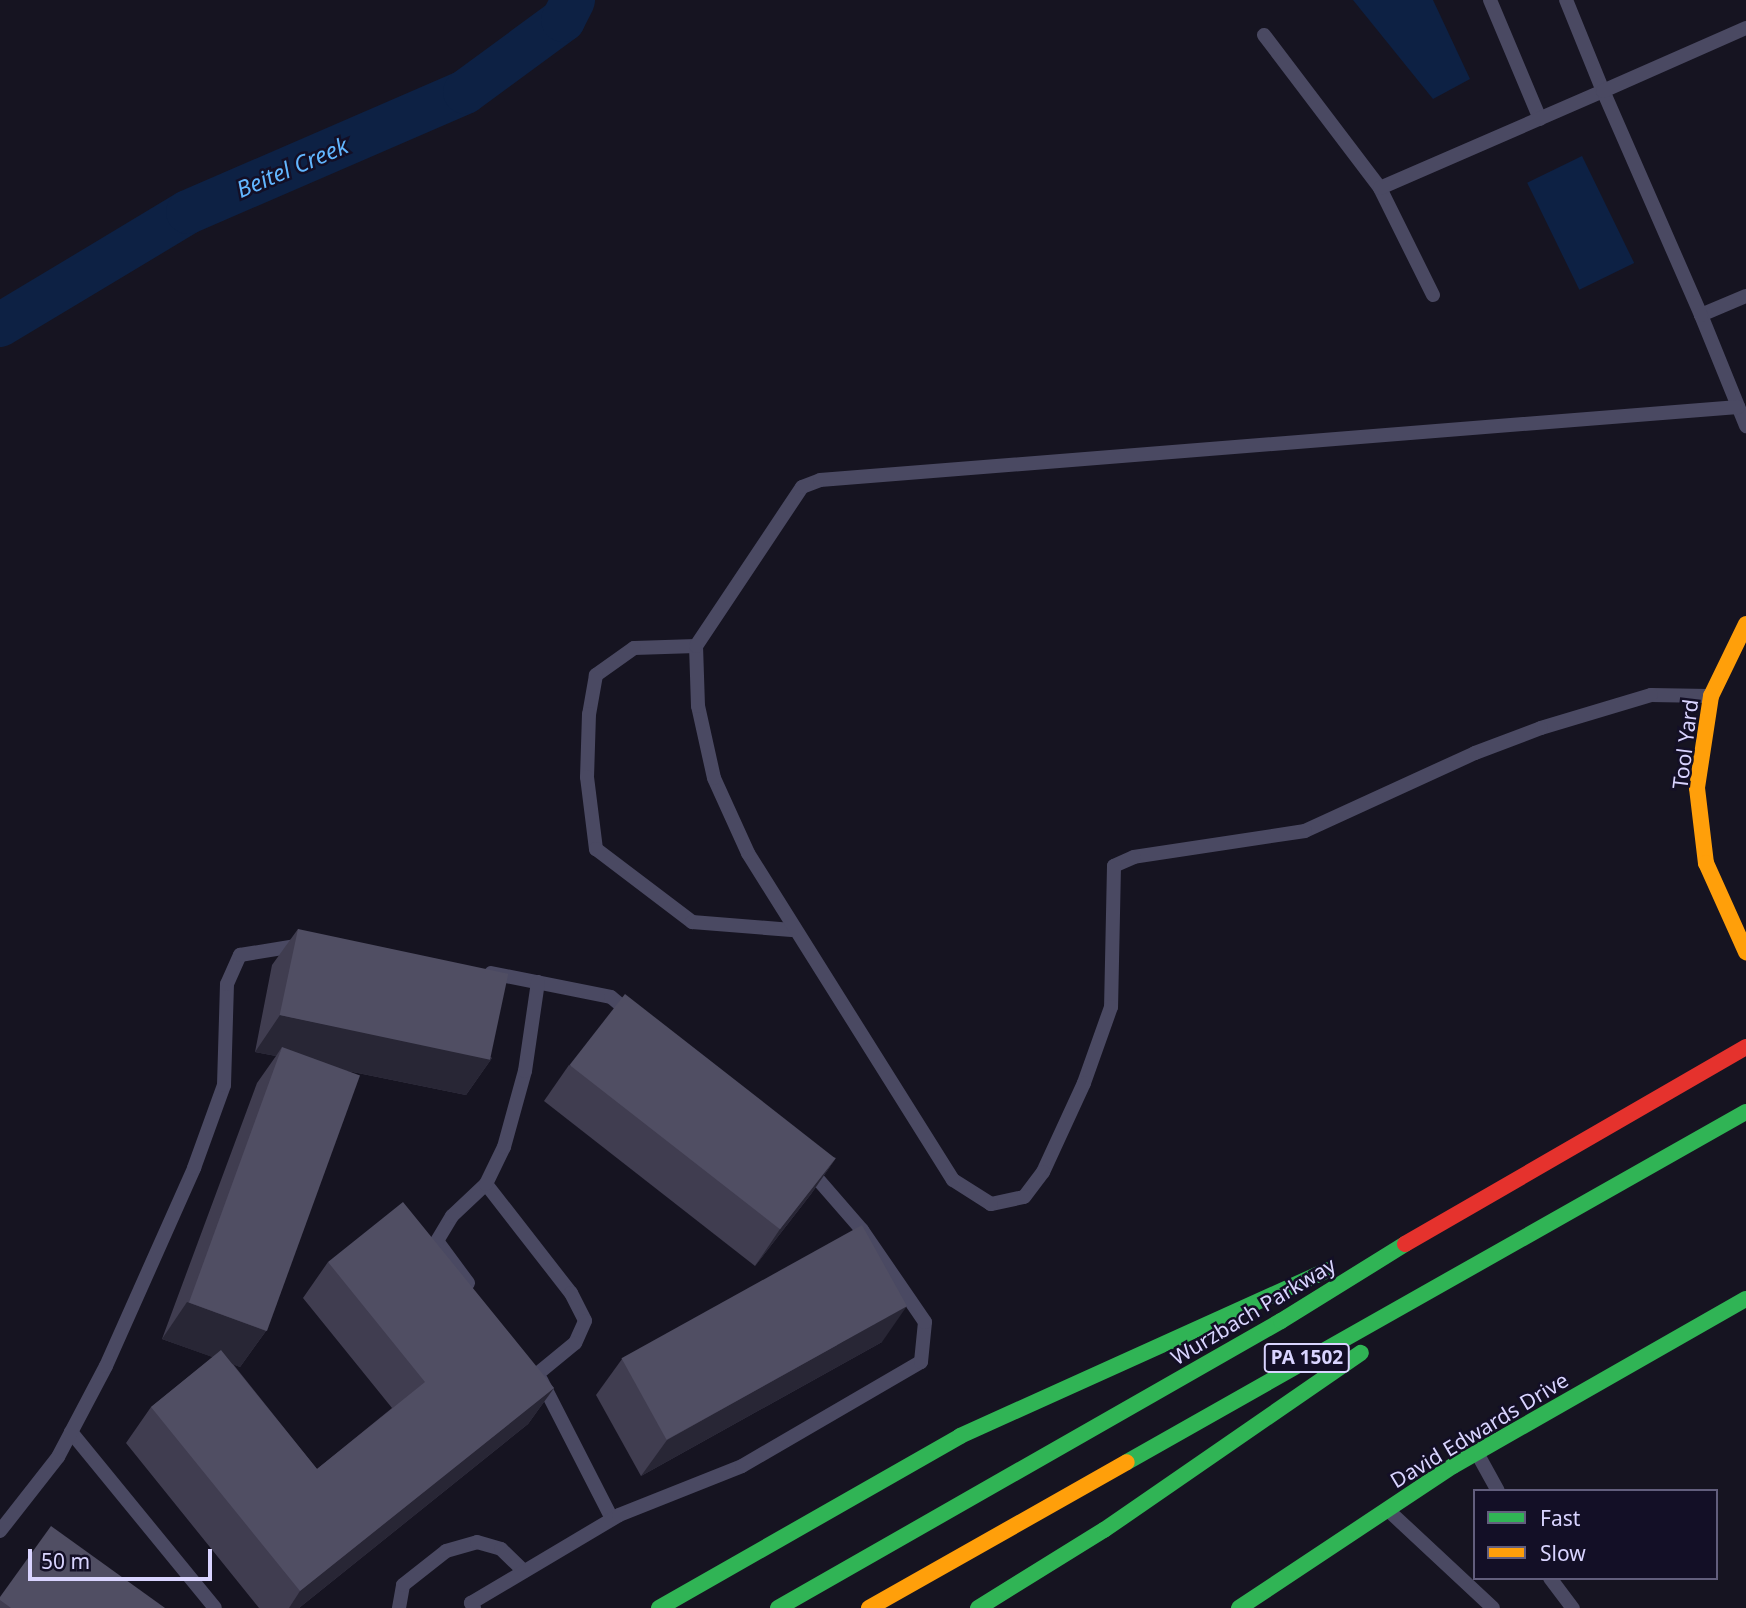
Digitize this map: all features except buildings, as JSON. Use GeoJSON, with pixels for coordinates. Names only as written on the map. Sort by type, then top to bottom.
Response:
{"type":"FeatureCollection","features":[{"type":"Feature","properties":{"kind":"main road","name":"Tool Yard"},"geometry":{"type":"LineString","coordinates":[[1746,624],[1711,695],[1697,788],[1706,863],[1746,952]]}},
{"type":"Feature","properties":{"kind":"main road","name":"Wurzbach Parkway"},"geometry":{"type":"LineString","coordinates":[[778,1608],[1281,1321],[1441,1221],[1741,1050]]}},
{"type":"Feature","properties":{"kind":"main road","name":"PA 1502"},"geometry":{"type":"LineString","coordinates":[[869,1608],[1310,1356],[1523,1242],[1746,1112]]}},
{"type":"Feature","properties":{"kind":"main road"},"geometry":{"type":"LineString","coordinates":[[659,1608],[960,1436],[1153,1345],[1441,1221]]}},
{"type":"Feature","properties":{"kind":"main road"},"geometry":{"type":"LineString","coordinates":[[978,1608],[1104,1530],[1523,1242]]}},
{"type":"Feature","properties":{"kind":"main road","name":"David Edwards Drive"},"geometry":{"type":"LineString","coordinates":[[1239,1608],[1477,1452],[1746,1299]]}},
{"type":"Feature","properties":{"kind":"lane"},"geometry":{"type":"LineString","coordinates":[[1490,0],[1540,119]]}},
{"type":"Feature","properties":{"kind":"lane"},"geometry":{"type":"LineString","coordinates":[[1566,0],[1746,426]]}},
{"type":"Feature","properties":{"kind":"lane"},"geometry":{"type":"LineString","coordinates":[[1380,188],[1746,28]]}},
{"type":"Feature","properties":{"kind":"lane"},"geometry":{"type":"LineString","coordinates":[[1264,35],[1380,188],[1433,295]]}},
{"type":"Feature","properties":{"kind":"lane"},"geometry":{"type":"LineString","coordinates":[[1701,315],[1746,296]]}},
{"type":"Feature","properties":{"kind":"lane"},"geometry":{"type":"LineString","coordinates":[[1711,695],[1651,695],[1541,728],[1475,753],[1410,787],[1305,831],[1134,857],[1114,866],[1111,1007],[1084,1083],[1043,1172],[1024,1197],[991,1204],[953,1181],[792,930],[748,853],[714,778],[698,706],[696,646],[802,487],[820,480],[1738,407]]}},
{"type":"Feature","properties":{"kind":"lane"},"geometry":{"type":"LineString","coordinates":[[696,646],[634,648],[596,675],[589,713],[587,777],[596,849],[692,922],[792,930]]}},
{"type":"Feature","properties":{"kind":"lane"},"geometry":{"type":"LineString","coordinates":[[0,1531],[58,1457],[172,1217],[220,1097],[227,984],[240,955],[319,942]]}},
{"type":"Feature","properties":{"kind":"lane"},"geometry":{"type":"LineString","coordinates":[[477,970],[611,997],[643,1023]]}},
{"type":"Feature","properties":{"kind":"lane"},"geometry":{"type":"LineString","coordinates":[[478,1297],[437,1241],[452,1216],[486,1184],[504,1147],[525,1071],[538,982]]}},
{"type":"Feature","properties":{"kind":"lane"},"geometry":{"type":"LineString","coordinates":[[470,1606],[612,1519],[742,1466],[921,1362],[925,1322],[862,1230],[800,1159]]}},
{"type":"Feature","properties":{"kind":"lane"},"geometry":{"type":"LineString","coordinates":[[486,1184],[571,1293],[585,1321],[575,1343],[532,1369],[612,1519]]}},
{"type":"Feature","properties":{"kind":"lane"},"geometry":{"type":"LineString","coordinates":[[71,1432],[215,1608]]}},
{"type":"Feature","properties":{"kind":"lane"},"geometry":{"type":"LineString","coordinates":[[1477,1452],[1497,1489]]}},
{"type":"Feature","properties":{"kind":"lane"},"geometry":{"type":"LineString","coordinates":[[1388,1510],[1493,1608]]}},
{"type":"Feature","properties":{"kind":"lane"},"geometry":{"type":"LineString","coordinates":[[399,1608],[403,1585],[446,1551],[466,1545],[477,1542],[500,1549],[524,1571]]}},
{"type":"Feature","properties":{"kind":"lane"},"geometry":{"type":"LineString","coordinates":[[1552,1580],[1573,1608]]}},
{"type":"Feature","properties":{"kind":"water"},"geometry":{"type":"Polygon","coordinates":[[[1353,0],[1433,0],[1470,79],[1433,99],[1353,0]]]}},
{"type":"Feature","properties":{"kind":"water"},"geometry":{"type":"Polygon","coordinates":[[[1582,156],[1634,263],[1579,290],[1527,183],[1582,156]]]}},
{"type":"Feature","properties":{"kind":"waterway","name":"Beitel Creek"},"geometry":{"type":"LineString","coordinates":[[0,325],[188,212],[465,92],[563,20],[573,0]]}},
{"type":"Feature","properties":{"kind":"traffic: fast"},"geometry":{"type":"LineString","coordinates":[[1127,1462],[1746,1112]]}},
{"type":"Feature","properties":{"kind":"traffic: fast"},"geometry":{"type":"LineString","coordinates":[[778,1608],[1281,1321],[1405,1244]]}},
{"type":"Feature","properties":{"kind":"traffic: fast"},"geometry":{"type":"LineString","coordinates":[[659,1608],[960,1436],[1327,1270]]}},
{"type":"Feature","properties":{"kind":"traffic: fast"},"geometry":{"type":"LineString","coordinates":[[1239,1608],[1453,1466],[1746,1299]]}},
{"type":"Feature","properties":{"kind":"traffic: fast"},"geometry":{"type":"LineString","coordinates":[[978,1608],[1104,1530],[1361,1353]]}},
{"type":"Feature","properties":{"kind":"traffic: slow"},"geometry":{"type":"LineString","coordinates":[[1746,624],[1711,696],[1697,788],[1706,863],[1746,952]]}},
{"type":"Feature","properties":{"kind":"traffic: slow"},"geometry":{"type":"LineString","coordinates":[[869,1608],[1127,1462]]}},
{"type":"Feature","properties":{"kind":"traffic: jam"},"geometry":{"type":"LineString","coordinates":[[1405,1244],[1746,1047]]}}]}
